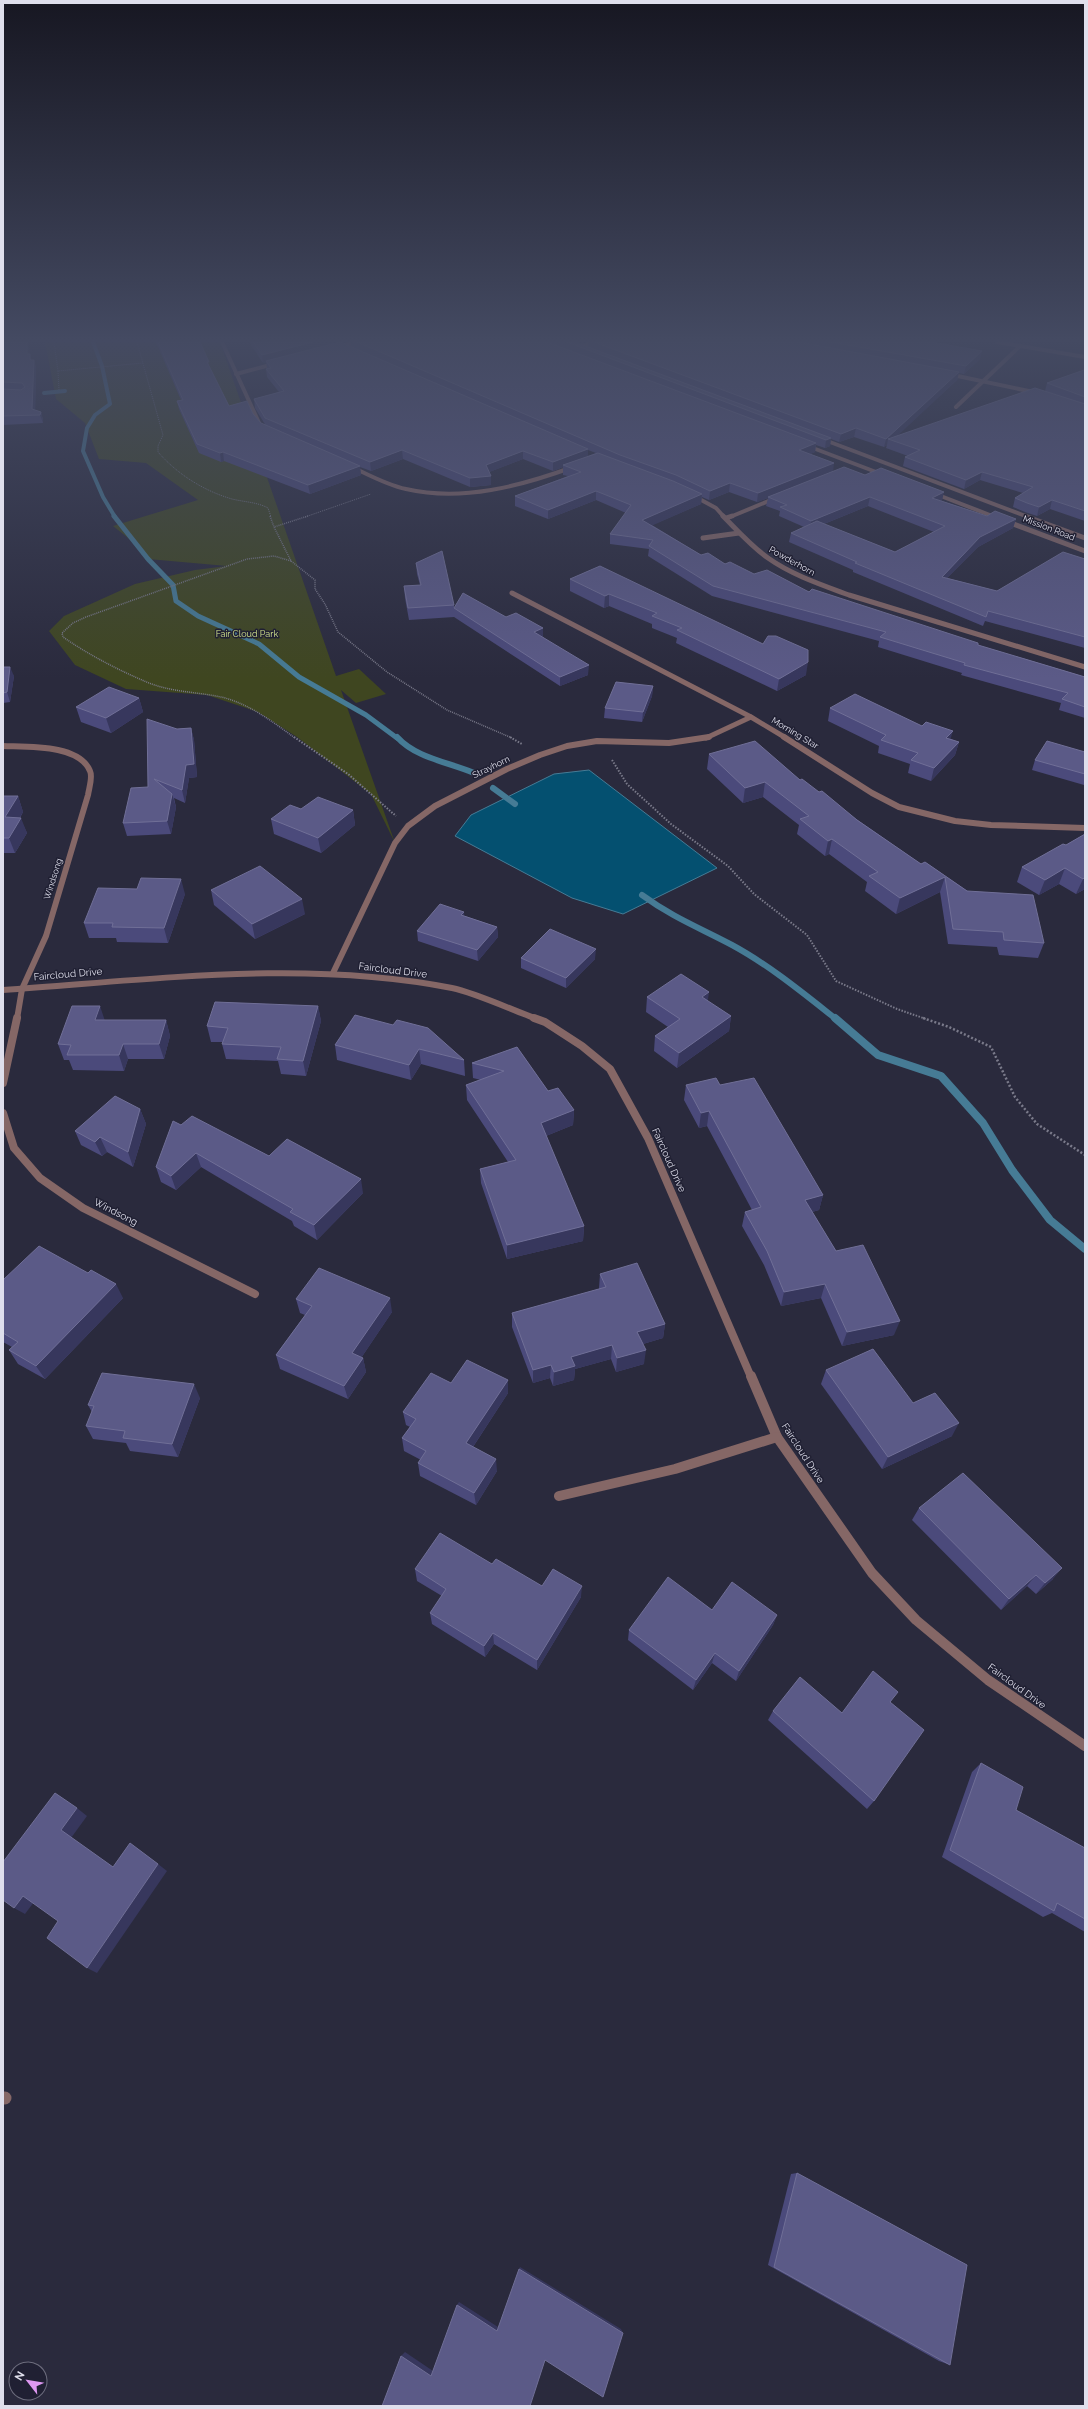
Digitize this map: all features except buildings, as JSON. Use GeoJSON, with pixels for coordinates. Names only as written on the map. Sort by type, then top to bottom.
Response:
{"type":"FeatureCollection","features":[{"type":"Feature","properties":{"kind":"street"},"geometry":{"type":"LineString","coordinates":[[830,454],[888,476]]}},
{"type":"Feature","properties":{"kind":"street","name":"Mission Road"},"geometry":{"type":"LineString","coordinates":[[863,454],[1085,538]]}},
{"type":"Feature","properties":{"kind":"street"},"geometry":{"type":"LineString","coordinates":[[851,468],[875,459]]}},
{"type":"Feature","properties":{"kind":"street"},"geometry":{"type":"LineString","coordinates":[[346,465],[394,485],[432,492],[487,490],[530,482],[578,465]]}},
{"type":"Feature","properties":{"kind":"street","name":"Mission Road"},"geometry":{"type":"LineString","coordinates":[[924,490],[1085,551]]}},
{"type":"Feature","properties":{"kind":"street","name":"Powderhorn"},"geometry":{"type":"LineString","coordinates":[[689,493],[716,508],[739,533],[768,558],[812,582],[849,595],[1085,667]]}},
{"type":"Feature","properties":{"kind":"street"},"geometry":{"type":"LineString","coordinates":[[726,518],[785,495]]}},
{"type":"Feature","properties":{"kind":"street"},"geometry":{"type":"LineString","coordinates":[[703,538],[739,533]]}},
{"type":"Feature","properties":{"kind":"street","name":"Morning Star"},"geometry":{"type":"LineString","coordinates":[[512,592],[750,717],[808,751],[872,794],[899,807],[933,816],[984,824],[1085,828]]}},
{"type":"Feature","properties":{"kind":"street","name":"Strayhorn"},"geometry":{"type":"LineString","coordinates":[[333,973],[395,843],[408,826],[434,806],[507,769],[540,755],[567,746],[597,741],[669,743],[699,740],[718,734],[750,717]]}},
{"type":"Feature","properties":{"kind":"street","name":"Windsong"},"geometry":{"type":"LineString","coordinates":[[3,746],[49,747],[83,759],[91,772],[88,794],[46,936],[22,989],[14,1042],[3,1083]]}},
{"type":"Feature","properties":{"kind":"street","name":"Faircloud Drive"},"geometry":{"type":"LineString","coordinates":[[3,990],[161,978],[333,973],[453,988],[508,1007],[545,1022],[582,1046],[610,1069],[648,1138],[777,1437],[872,1573],[916,1620],[988,1680],[1085,1746]]}},
{"type":"Feature","properties":{"kind":"street","name":"Windsong"},"geometry":{"type":"LineString","coordinates":[[3,1113],[14,1148],[40,1178],[83,1208],[255,1294]]}},
{"type":"Feature","properties":{"kind":"street"},"geometry":{"type":"LineString","coordinates":[[559,1496],[675,1469],[777,1437]]}},
{"type":"Feature","properties":{"kind":"path"},"geometry":{"type":"LineString","coordinates":[[160,454],[170,466],[203,488],[232,499],[262,505],[268,508],[274,527],[291,561],[315,580],[315,588],[325,604],[338,632],[387,672],[447,710],[507,736],[540,755]]}},
{"type":"Feature","properties":{"kind":"path"},"geometry":{"type":"LineString","coordinates":[[274,527],[394,485]]}},
{"type":"Feature","properties":{"kind":"path"},"geometry":{"type":"LineString","coordinates":[[291,561],[266,556],[237,563],[86,616],[66,628],[62,633],[63,637],[79,648],[150,683],[187,693],[222,697],[258,712],[348,774],[408,826]]}},
{"type":"Feature","properties":{"kind":"path"},"geometry":{"type":"LineString","coordinates":[[606,760],[614,760],[627,784],[670,824],[728,866],[754,894],[807,935],[836,981],[897,1009],[949,1028],[991,1047],[1015,1097],[1037,1124],[1085,1155]]}},
{"type":"Feature","properties":{"kind":"green space","name":"Fair Cloud Park"},"geometry":{"type":"Polygon","coordinates":[[[97,454],[259,454],[336,676],[359,669],[386,694],[356,703],[341,690],[395,843],[371,794],[297,737],[258,712],[207,695],[126,689],[75,665],[49,631],[64,616],[135,584],[195,570],[227,566],[148,559],[143,550],[113,526],[198,500],[146,463],[99,459],[97,454]]]}},
{"type":"Feature","properties":{"kind":"water"},"geometry":{"type":"Polygon","coordinates":[[[589,770],[717,868],[623,914],[572,898],[455,836],[471,815],[554,774],[589,770]]]}},
{"type":"Feature","properties":{"kind":"waterway"},"geometry":{"type":"LineString","coordinates":[[84,454],[103,497],[115,517]]}},
{"type":"Feature","properties":{"kind":"waterway"},"geometry":{"type":"LineString","coordinates":[[114,516],[148,559],[173,585],[176,601],[198,616],[259,644],[299,677],[366,715],[397,738]]}},
{"type":"Feature","properties":{"kind":"waterway"},"geometry":{"type":"LineString","coordinates":[[397,737],[413,750],[423,755],[474,773]]}},
{"type":"Feature","properties":{"kind":"waterway"},"geometry":{"type":"LineString","coordinates":[[493,788],[515,804]]}},
{"type":"Feature","properties":{"kind":"waterway"},"geometry":{"type":"LineString","coordinates":[[642,895],[675,916],[732,945],[759,961],[836,1019]]}},
{"type":"Feature","properties":{"kind":"waterway"},"geometry":{"type":"LineString","coordinates":[[835,1018],[878,1055],[941,1076],[983,1123],[1012,1170],[1050,1220],[1085,1249]]}}]}
